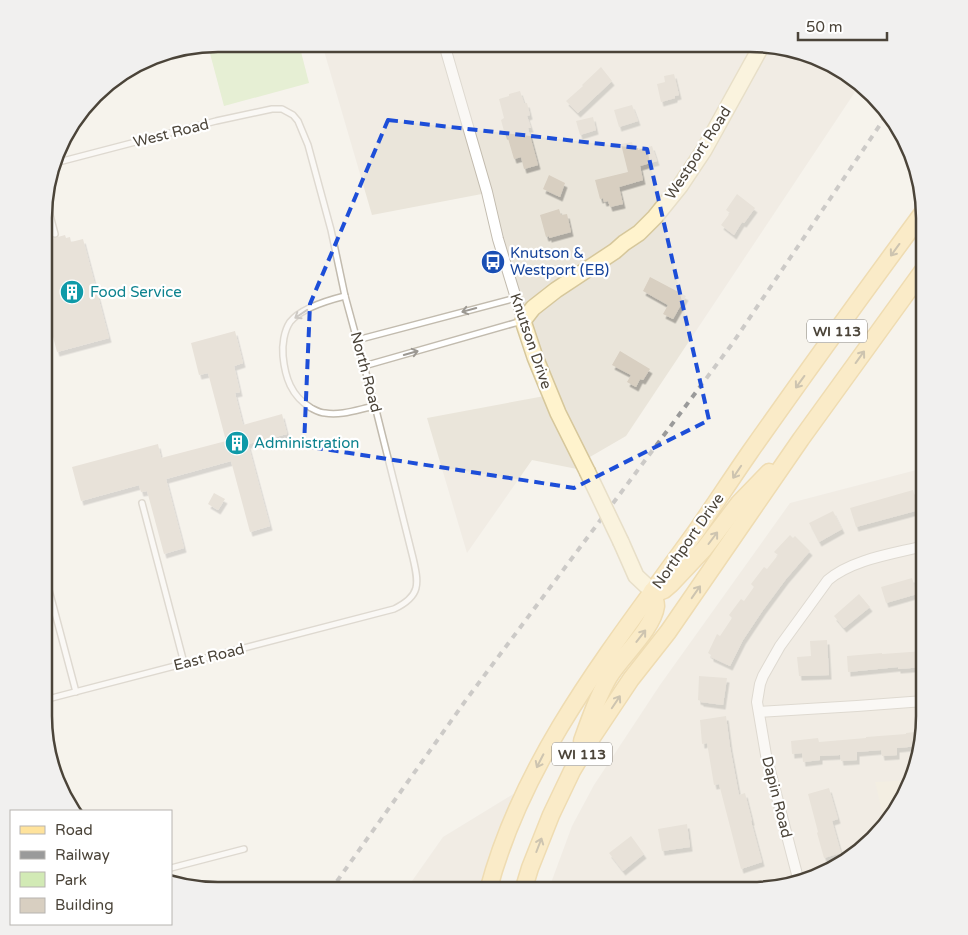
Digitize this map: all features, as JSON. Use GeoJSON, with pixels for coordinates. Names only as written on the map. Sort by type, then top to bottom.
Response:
{"type":"FeatureCollection","features":[{"type":"Feature","properties":{"kind":"main road","name":"Northport Drive"},"geometry":{"type":"LineString","coordinates":[[490,882],[509,829],[528,785],[551,740],[652,591],[915,223]]}},
{"type":"Feature","properties":{"kind":"main road","name":"WI 113"},"geometry":{"type":"LineString","coordinates":[[526,882],[551,815],[572,771],[591,739],[631,679],[668,632],[801,439],[915,281]]}},
{"type":"Feature","properties":{"kind":"main road"},"geometry":{"type":"LineString","coordinates":[[572,771],[596,701],[610,675],[646,629],[652,618],[656,605],[652,591],[664,590],[691,564],[739,504],[801,439]]}},
{"type":"Feature","properties":{"kind":"street","name":"Knutson Drive"},"geometry":{"type":"LineString","coordinates":[[446,52],[487,192],[498,239],[535,357],[558,414],[636,576],[652,591]]}},
{"type":"Feature","properties":{"kind":"street","name":"Westport Road"},"geometry":{"type":"LineString","coordinates":[[523,320],[533,308],[556,290],[639,233],[655,217],[680,186],[704,150],[758,53]]}},
{"type":"Feature","properties":{"kind":"street","name":"Dapin Road"},"geometry":{"type":"LineString","coordinates":[[797,875],[766,755],[757,702],[760,684],[780,646],[828,580],[842,570],[856,564],[915,548]]}},
{"type":"Feature","properties":{"kind":"street"},"geometry":{"type":"LineString","coordinates":[[758,712],[915,702]]}},
{"type":"Feature","properties":{"kind":"lane","name":"West Road"},"geometry":{"type":"LineString","coordinates":[[63,161],[216,121],[272,109],[287,112]]}},
{"type":"Feature","properties":{"kind":"lane","name":"North Road"},"geometry":{"type":"LineString","coordinates":[[287,112],[298,121],[308,145],[413,558],[417,582],[416,590],[410,600],[394,610],[374,615]]}},
{"type":"Feature","properties":{"kind":"lane"},"geometry":{"type":"LineString","coordinates":[[52,223],[55,234]]}},
{"type":"Feature","properties":{"kind":"lane"},"geometry":{"type":"LineString","coordinates":[[345,296],[316,305],[297,315],[290,322],[284,340],[284,369],[291,388],[298,397],[305,404],[324,413],[349,412],[374,406]]}},
{"type":"Feature","properties":{"kind":"lane"},"geometry":{"type":"LineString","coordinates":[[357,340],[516,298]]}},
{"type":"Feature","properties":{"kind":"lane"},"geometry":{"type":"LineString","coordinates":[[364,366],[523,320]]}},
{"type":"Feature","properties":{"kind":"lane"},"geometry":{"type":"LineString","coordinates":[[142,503],[184,663]]}},
{"type":"Feature","properties":{"kind":"lane"},"geometry":{"type":"LineString","coordinates":[[53,604],[76,692]]}},
{"type":"Feature","properties":{"kind":"lane","name":"East Road"},"geometry":{"type":"LineString","coordinates":[[53,698],[374,615]]}},
{"type":"Feature","properties":{"kind":"lane"},"geometry":{"type":"LineString","coordinates":[[172,868],[244,849]]}},
{"type":"Feature","properties":{"kind":"highlighted area"},"geometry":{"type":"Polygon","coordinates":[[[388,120],[647,149],[709,420],[574,488],[304,446],[310,304],[388,120]]]}},
{"type":"Feature","properties":{"kind":"shaded area"},"geometry":{"type":"Polygon","coordinates":[[[324,52],[760,53],[803,61],[832,75],[856,91],[626,436],[583,461],[587,471],[532,460],[467,553],[427,418],[550,395],[487,193],[372,215],[324,52]]]}},
{"type":"Feature","properties":{"kind":"shaded area"},"geometry":{"type":"Polygon","coordinates":[[[915,470],[915,727],[907,770],[888,809],[867,834],[851,848],[813,870],[792,877],[760,882],[551,882],[572,826],[594,785],[660,685],[790,503],[915,470]]]}},
{"type":"Feature","properties":{"kind":"shaded area"},"geometry":{"type":"Polygon","coordinates":[[[902,780],[883,816],[875,782],[902,780]]]}},
{"type":"Feature","properties":{"kind":"shaded area"},"geometry":{"type":"Polygon","coordinates":[[[528,785],[491,882],[411,882],[443,837],[528,785]]]}},
{"type":"Feature","properties":{"kind":"green space"},"geometry":{"type":"Polygon","coordinates":[[[301,52],[309,83],[224,106],[210,53],[301,52]]]}},
{"type":"Feature","properties":{"kind":"building"},"geometry":{"type":"Polygon","coordinates":[[[601,67],[612,81],[578,113],[566,101],[601,67]]]}},
{"type":"Feature","properties":{"kind":"building"},"geometry":{"type":"Polygon","coordinates":[[[674,74],[679,95],[661,102],[657,84],[665,82],[664,76],[674,74]]]}},
{"type":"Feature","properties":{"kind":"building"},"geometry":{"type":"Polygon","coordinates":[[[520,91],[524,103],[527,103],[530,115],[527,116],[531,128],[528,128],[538,165],[524,169],[521,157],[514,159],[507,135],[505,135],[501,120],[504,118],[499,99],[520,91]]]}},
{"type":"Feature","properties":{"kind":"building"},"geometry":{"type":"Polygon","coordinates":[[[632,105],[638,121],[619,127],[614,110],[632,105]]]}},
{"type":"Feature","properties":{"kind":"building"},"geometry":{"type":"Polygon","coordinates":[[[593,117],[596,130],[580,135],[576,121],[593,117]]]}},
{"type":"Feature","properties":{"kind":"building"},"geometry":{"type":"Polygon","coordinates":[[[632,142],[634,149],[638,148],[638,150],[652,146],[657,161],[640,166],[643,180],[619,187],[623,204],[610,207],[608,201],[604,202],[603,198],[600,199],[595,180],[628,172],[621,144],[632,142]]]}},
{"type":"Feature","properties":{"kind":"building"},"geometry":{"type":"Polygon","coordinates":[[[549,175],[565,183],[560,197],[543,189],[549,175]]]}},
{"type":"Feature","properties":{"kind":"building"},"geometry":{"type":"Polygon","coordinates":[[[737,194],[755,208],[744,223],[742,222],[734,235],[721,225],[730,213],[726,210],[737,194]]]}},
{"type":"Feature","properties":{"kind":"building"},"geometry":{"type":"Polygon","coordinates":[[[559,209],[561,215],[567,214],[571,232],[549,238],[549,236],[546,237],[540,215],[559,209]]]}},
{"type":"Feature","properties":{"kind":"building","name":"Food Service"},"geometry":{"type":"Polygon","coordinates":[[[65,235],[66,238],[70,237],[71,242],[83,239],[109,338],[57,352],[52,334],[52,239],[65,235]]]}},
{"type":"Feature","properties":{"kind":"building"},"geometry":{"type":"Polygon","coordinates":[[[650,277],[686,296],[673,319],[663,314],[668,305],[643,291],[650,277]]]}},
{"type":"Feature","properties":{"kind":"building","name":"Administration"},"geometry":{"type":"Polygon","coordinates":[[[235,331],[243,363],[234,366],[240,392],[235,393],[243,425],[282,414],[287,434],[248,444],[270,526],[250,532],[231,461],[166,479],[184,548],[164,554],[147,491],[141,492],[139,485],[81,501],[72,467],[158,444],[161,458],[226,441],[208,373],[199,375],[191,343],[235,331]]]}},
{"type":"Feature","properties":{"kind":"building"},"geometry":{"type":"Polygon","coordinates":[[[620,351],[650,369],[643,380],[640,379],[636,387],[627,382],[631,375],[612,365],[620,351]]]}},
{"type":"Feature","properties":{"kind":"building"},"geometry":{"type":"Polygon","coordinates":[[[913,490],[915,497],[915,511],[856,527],[850,508],[913,490]]]}},
{"type":"Feature","properties":{"kind":"building"},"geometry":{"type":"Polygon","coordinates":[[[214,493],[225,499],[218,510],[208,504],[214,493]]]}},
{"type":"Feature","properties":{"kind":"building"},"geometry":{"type":"Polygon","coordinates":[[[833,511],[842,529],[819,542],[809,523],[833,511]]]}},
{"type":"Feature","properties":{"kind":"building"},"geometry":{"type":"Polygon","coordinates":[[[790,535],[793,538],[795,536],[810,551],[763,610],[743,640],[730,666],[711,657],[708,653],[717,634],[720,636],[732,618],[729,615],[741,599],[744,601],[754,587],[751,584],[764,567],[767,569],[778,555],[774,552],[790,535]]]}},
{"type":"Feature","properties":{"kind":"building"},"geometry":{"type":"Polygon","coordinates":[[[912,578],[915,595],[886,603],[881,587],[912,578]]]}},
{"type":"Feature","properties":{"kind":"building"},"geometry":{"type":"Polygon","coordinates":[[[859,594],[870,607],[844,628],[834,616],[859,594]]]}},
{"type":"Feature","properties":{"kind":"building"},"geometry":{"type":"Polygon","coordinates":[[[827,640],[829,675],[799,676],[797,657],[811,656],[810,641],[827,640]]]}},
{"type":"Feature","properties":{"kind":"building"},"geometry":{"type":"Polygon","coordinates":[[[915,652],[915,668],[898,669],[898,667],[848,672],[847,656],[915,652]]]}},
{"type":"Feature","properties":{"kind":"building"},"geometry":{"type":"Polygon","coordinates":[[[699,676],[727,678],[723,705],[698,700],[699,676]]]}},
{"type":"Feature","properties":{"kind":"building"},"geometry":{"type":"Polygon","coordinates":[[[726,716],[739,795],[745,793],[762,862],[741,869],[719,784],[714,785],[707,743],[702,744],[700,720],[726,716]]]}},
{"type":"Feature","properties":{"kind":"building"},"geometry":{"type":"Polygon","coordinates":[[[915,732],[912,747],[897,748],[897,755],[882,756],[881,750],[857,752],[857,760],[841,761],[840,755],[820,756],[820,760],[803,762],[802,753],[792,754],[791,741],[818,738],[819,742],[915,732]]]}},
{"type":"Feature","properties":{"kind":"building"},"geometry":{"type":"Polygon","coordinates":[[[829,788],[838,819],[832,821],[841,853],[824,858],[808,794],[829,788]]]}},
{"type":"Feature","properties":{"kind":"building"},"geometry":{"type":"Polygon","coordinates":[[[687,824],[690,847],[662,851],[658,829],[687,824]]]}},
{"type":"Feature","properties":{"kind":"building"},"geometry":{"type":"Polygon","coordinates":[[[631,836],[644,854],[623,871],[609,853],[631,836]]]}},
{"type":"Feature","properties":{"kind":"railway"},"geometry":{"type":"LineString","coordinates":[[336,882],[466,700],[732,344],[883,120]]}},
{"type":"Feature","properties":{"kind":"place","name":"Knutson & Westport (EB)"},"geometry":{"type":"Point","coordinates":[493,262]}},
{"type":"Feature","properties":{"kind":"place","name":"Food Service"},"geometry":{"type":"Point","coordinates":[72,292]}},
{"type":"Feature","properties":{"kind":"place","name":"Administration"},"geometry":{"type":"Point","coordinates":[237,443]}}]}
